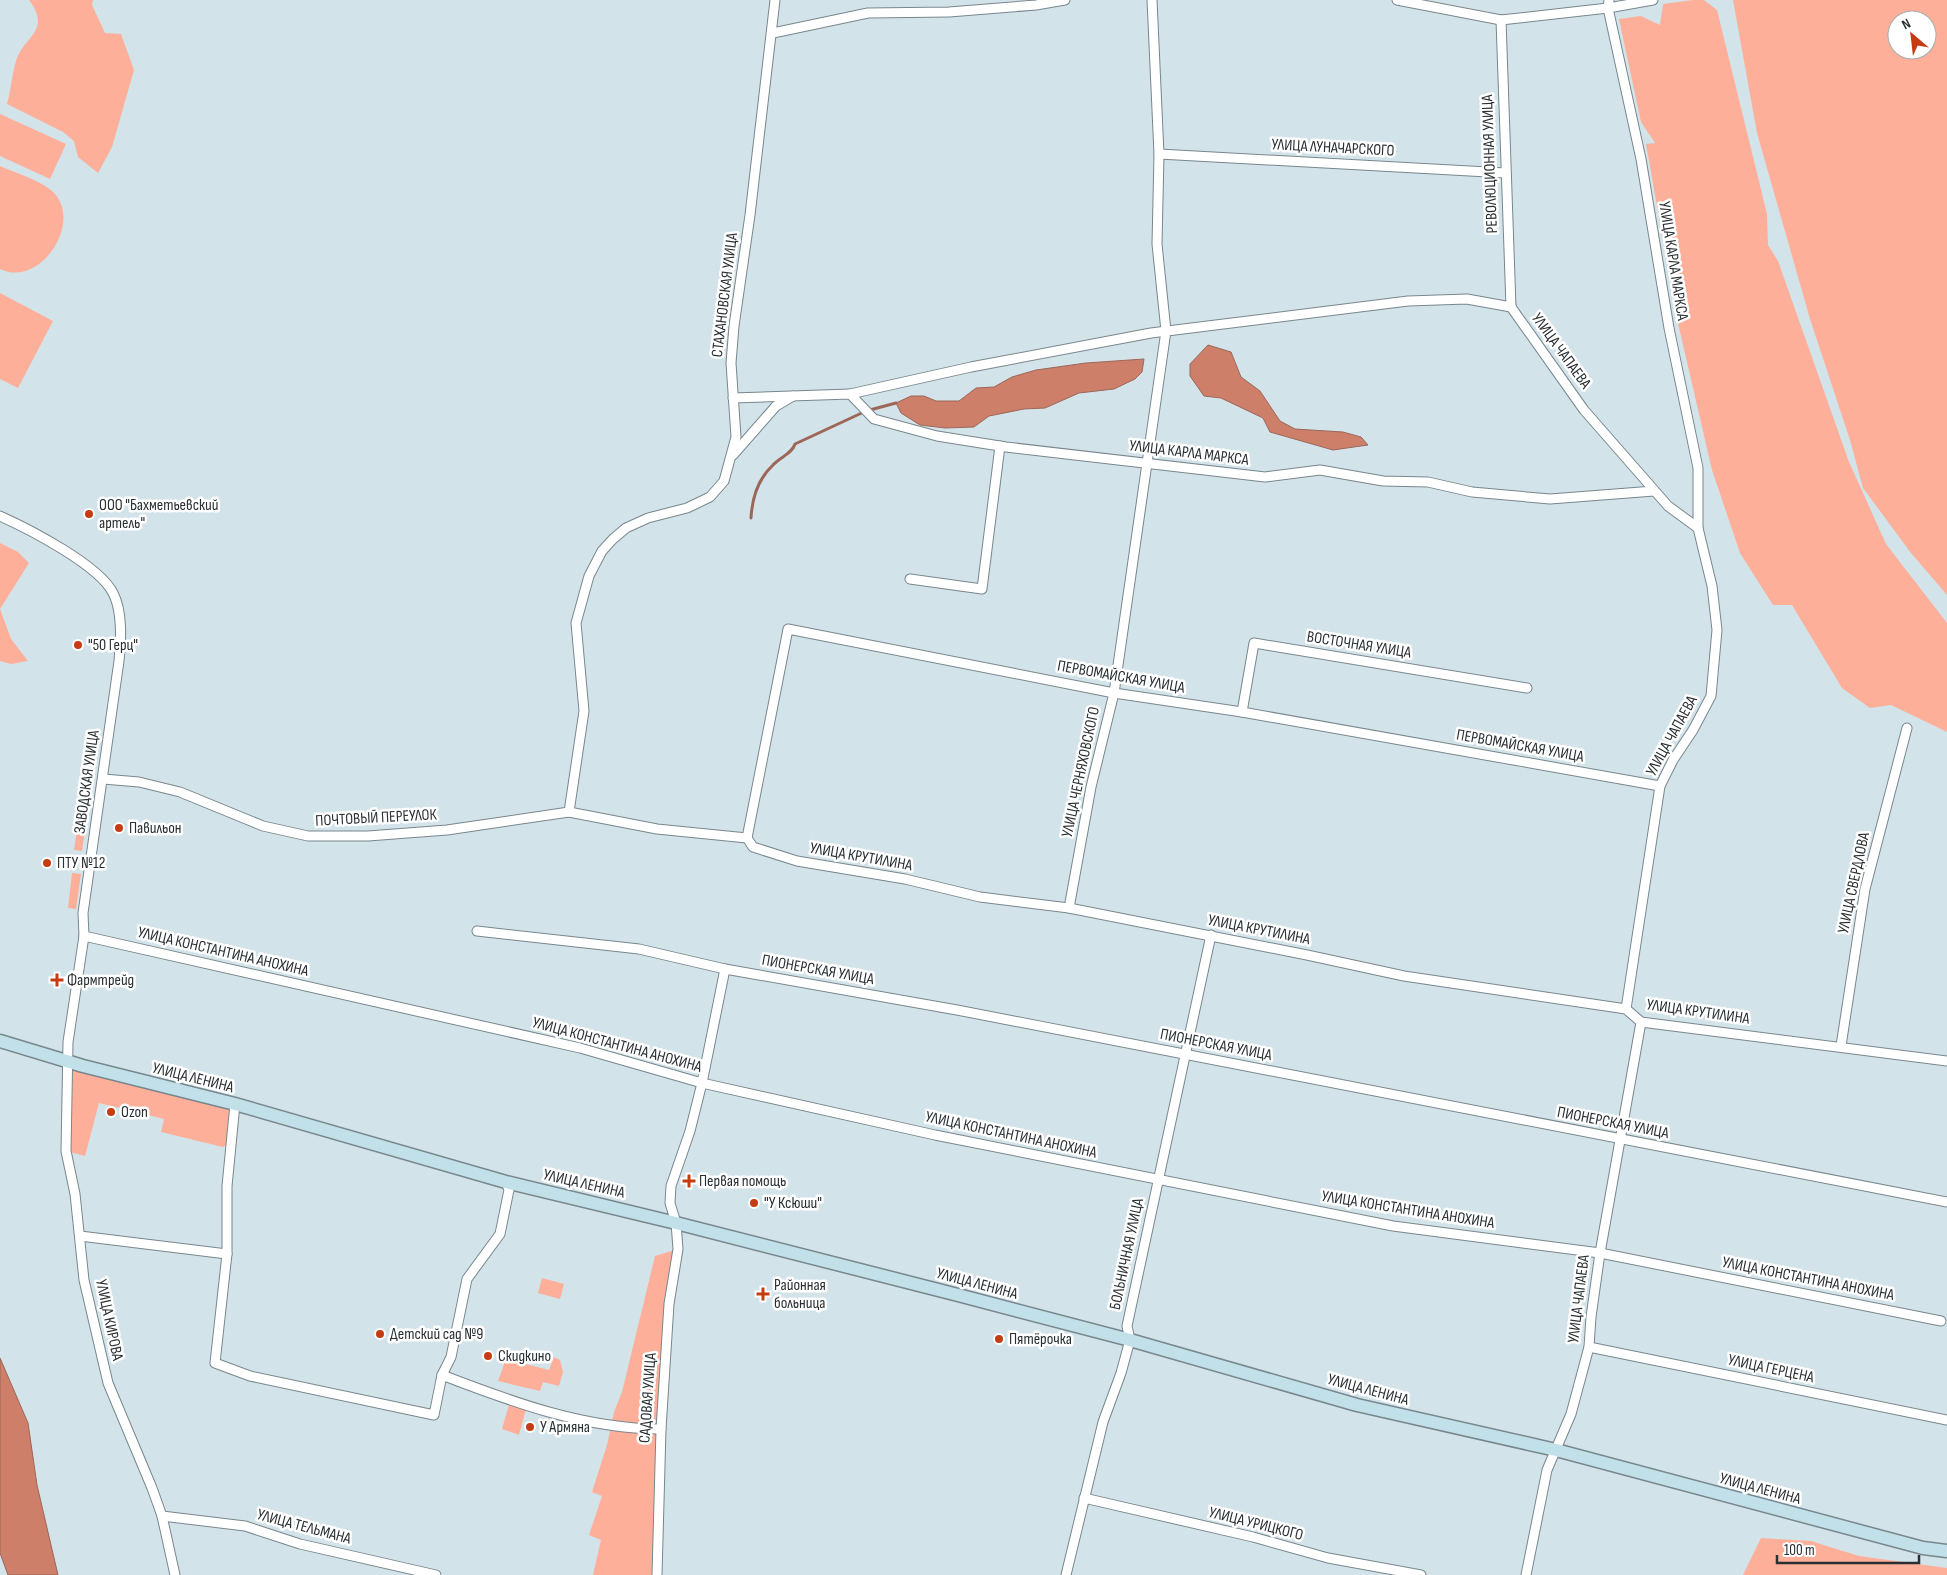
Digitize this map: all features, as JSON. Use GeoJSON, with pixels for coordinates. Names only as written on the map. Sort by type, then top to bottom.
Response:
{"type":"FeatureCollection","features":[{"type":"Feature","properties":{"kind":"main road","name":"УЛИЦА ЛЕНИНА"},"geometry":{"type":"LineString","coordinates":[[0,1041],[83,1066],[235,1104],[506,1182],[676,1223],[1130,1340],[1357,1405],[1556,1450],[1884,1538],[1947,1552]]}},
{"type":"Feature","properties":{"kind":"street","name":"СТАХАНОВСКАЯ УЛИЦА"},"geometry":{"type":"LineString","coordinates":[[569,812],[578,765],[584,711],[576,623],[589,576],[602,551],[626,528],[648,518],[687,508],[710,497],[724,481],[736,437],[731,362],[734,326],[773,33],[775,0]]}},
{"type":"Feature","properties":{"kind":"street"},"geometry":{"type":"LineString","coordinates":[[773,33],[868,13],[959,11],[1036,5],[1065,0]]}},
{"type":"Feature","properties":{"kind":"street"},"geometry":{"type":"LineString","coordinates":[[1146,463],[1166,331],[1157,244],[1159,154],[1152,0]]}},
{"type":"Feature","properties":{"kind":"street"},"geometry":{"type":"LineString","coordinates":[[1397,0],[1501,20],[1609,4],[1653,0]]}},
{"type":"Feature","properties":{"kind":"street","name":"УЛИЦА КАРЛА МАРКСА"},"geometry":{"type":"LineString","coordinates":[[1609,4],[1641,159],[1668,328],[1698,468],[1698,528]]}},
{"type":"Feature","properties":{"kind":"street","name":"РЕВОЛЮЦИОННАЯ УЛИЦА"},"geometry":{"type":"LineString","coordinates":[[1501,20],[1510,307]]}},
{"type":"Feature","properties":{"kind":"street","name":"УЛИЦА ЛУНАЧАРСКОГО"},"geometry":{"type":"LineString","coordinates":[[1159,154],[1506,173]]}},
{"type":"Feature","properties":{"kind":"street"},"geometry":{"type":"LineString","coordinates":[[733,398],[850,394],[972,367],[1166,331],[1408,301],[1468,299],[1510,307]]}},
{"type":"Feature","properties":{"kind":"street","name":"УЛИЦА ЧАПАЕВА"},"geometry":{"type":"LineString","coordinates":[[1510,307],[1584,410],[1668,506],[1698,528],[1712,586],[1717,630],[1711,696],[1693,730],[1673,760],[1660,786],[1626,1009]]}},
{"type":"Feature","properties":{"kind":"street","name":"УЛИЦА КАРЛА МАРКСА"},"geometry":{"type":"LineString","coordinates":[[850,394],[874,420],[937,436],[1000,446],[1265,477],[1320,470],[1383,481],[1428,482],[1472,492],[1550,499],[1654,491]]}},
{"type":"Feature","properties":{"kind":"street"},"geometry":{"type":"LineString","coordinates":[[730,459],[776,406],[794,395]]}},
{"type":"Feature","properties":{"kind":"street"},"geometry":{"type":"LineString","coordinates":[[910,579],[982,589],[1000,446]]}},
{"type":"Feature","properties":{"kind":"street","name":"УЛИЦА ЧЕРНЯХОВСКОГО"},"geometry":{"type":"LineString","coordinates":[[1068,908],[1091,787],[1114,693],[1146,463]]}},
{"type":"Feature","properties":{"kind":"street","name":"ЗАВОДСКАЯ УЛИЦА"},"geometry":{"type":"LineString","coordinates":[[0,516],[87,564],[113,593],[122,628],[103,779],[83,913],[84,936],[66,1060]]}},
{"type":"Feature","properties":{"kind":"street","name":"ПЕРВОМАЙСКАЯ УЛИЦА"},"geometry":{"type":"LineString","coordinates":[[747,838],[788,629],[1114,693],[1242,712],[1660,786]]}},
{"type":"Feature","properties":{"kind":"street","name":"ВОСТОЧНАЯ УЛИЦА"},"geometry":{"type":"LineString","coordinates":[[1242,712],[1254,643],[1527,688]]}},
{"type":"Feature","properties":{"kind":"street","name":"УЛИЦА СВЕРДЛОВА"},"geometry":{"type":"LineString","coordinates":[[1840,1046],[1865,888],[1907,728]]}},
{"type":"Feature","properties":{"kind":"street","name":"ПОЧТОВЫЙ ПЕРЕУЛОК"},"geometry":{"type":"LineString","coordinates":[[103,779],[139,782],[180,792],[263,826],[308,836],[368,836],[446,830],[569,812]]}},
{"type":"Feature","properties":{"kind":"street","name":"УЛИЦА КРУТИЛИНА"},"geometry":{"type":"LineString","coordinates":[[569,812],[657,829],[747,838],[754,848],[797,861],[905,880],[980,897],[1068,908],[1211,935],[1404,976],[1626,1009],[1641,1022],[1947,1061]]}},
{"type":"Feature","properties":{"kind":"street","name":"ПИОНЕРСКАЯ УЛИЦА"},"geometry":{"type":"LineString","coordinates":[[477,931],[639,949],[725,969],[1186,1054],[1947,1202]]}},
{"type":"Feature","properties":{"kind":"street","name":"БОЛЬНИЧНАЯ УЛИЦА"},"geometry":{"type":"LineString","coordinates":[[1066,1575],[1102,1422],[1122,1373],[1130,1340],[1127,1326],[1211,935]]}},
{"type":"Feature","properties":{"kind":"street","name":"УЛИЦА КОНСТАНТИНА АНОХИНА"},"geometry":{"type":"LineString","coordinates":[[84,936],[580,1048],[702,1083],[935,1135],[1393,1226],[1600,1253],[1941,1321]]}},
{"type":"Feature","properties":{"kind":"street","name":"САДОВАЯ УЛИЦА"},"geometry":{"type":"LineString","coordinates":[[656,1575],[661,1430],[670,1304],[678,1249],[676,1223],[670,1204],[671,1186],[690,1130],[702,1083],[725,969]]}},
{"type":"Feature","properties":{"kind":"street","name":"УЛИЦА ЧАПАЕВА"},"geometry":{"type":"LineString","coordinates":[[1526,1575],[1547,1470],[1571,1414],[1589,1347],[1591,1317],[1600,1253],[1622,1140],[1641,1022]]}},
{"type":"Feature","properties":{"kind":"street","name":"УЛИЦА КИРОВА"},"geometry":{"type":"LineString","coordinates":[[66,1060],[66,1151],[75,1194],[92,1322],[108,1383],[162,1516],[175,1575]]}},
{"type":"Feature","properties":{"kind":"street"},"geometry":{"type":"LineString","coordinates":[[235,1104],[227,1186],[227,1254],[215,1363],[250,1376],[434,1415],[442,1375],[451,1356],[467,1279],[500,1234],[509,1190],[506,1182]]}},
{"type":"Feature","properties":{"kind":"street"},"geometry":{"type":"LineString","coordinates":[[80,1236],[227,1254]]}},
{"type":"Feature","properties":{"kind":"street","name":"УЛИЦА ГЕРЦЕНА"},"geometry":{"type":"LineString","coordinates":[[1589,1347],[1947,1420]]}},
{"type":"Feature","properties":{"kind":"street"},"geometry":{"type":"LineString","coordinates":[[442,1375],[508,1400],[554,1413],[626,1429],[661,1430]]}},
{"type":"Feature","properties":{"kind":"street","name":"УЛИЦА УРИЦКОГО"},"geometry":{"type":"LineString","coordinates":[[1084,1498],[1253,1537],[1328,1558],[1421,1575]]}},
{"type":"Feature","properties":{"kind":"street","name":"УЛИЦА ТЕЛЬМАНА"},"geometry":{"type":"LineString","coordinates":[[162,1516],[245,1526],[300,1544],[436,1575]]}},
{"type":"Feature","properties":{"kind":"shaded area"},"geometry":{"type":"Polygon","coordinates":[[[29,0],[93,0],[92,5],[105,33],[121,34],[134,70],[112,147],[98,173],[78,157],[74,141],[63,132],[7,104],[16,61],[37,26],[38,19],[29,0]]]}},
{"type":"Feature","properties":{"kind":"shaded area"},"geometry":{"type":"Polygon","coordinates":[[[1704,0],[1717,10],[1767,214],[1768,245],[1778,261],[1849,462],[1886,544],[1947,623],[1947,732],[1891,705],[1870,708],[1842,688],[1792,605],[1773,605],[1740,553],[1712,470],[1677,319],[1646,144],[1655,143],[1641,122],[1619,19],[1641,16],[1660,25],[1663,4],[1704,0]]]}},
{"type":"Feature","properties":{"kind":"shaded area"},"geometry":{"type":"Polygon","coordinates":[[[1733,0],[1947,0],[1947,595],[1911,553],[1863,488],[1850,440],[1810,319],[1757,133],[1733,0]]]}},
{"type":"Feature","properties":{"kind":"shaded area"},"geometry":{"type":"Polygon","coordinates":[[[0,114],[66,144],[50,179],[0,156],[0,114]]]}},
{"type":"Feature","properties":{"kind":"shaded area"},"geometry":{"type":"Polygon","coordinates":[[[0,166],[47,187],[61,204],[63,219],[61,234],[53,249],[43,261],[30,269],[15,273],[0,269],[0,166]]]}},
{"type":"Feature","properties":{"kind":"shaded area"},"geometry":{"type":"Polygon","coordinates":[[[0,293],[53,321],[18,388],[0,379],[0,293]]]}},
{"type":"Feature","properties":{"kind":"shaded area"},"geometry":{"type":"Polygon","coordinates":[[[1208,345],[1231,352],[1241,377],[1260,391],[1280,421],[1295,429],[1343,432],[1361,437],[1368,445],[1333,450],[1270,432],[1263,418],[1221,398],[1204,396],[1190,376],[1190,364],[1208,345]]]}},
{"type":"Feature","properties":{"kind":"shaded area"},"geometry":{"type":"Polygon","coordinates":[[[1144,359],[1142,372],[1135,379],[1114,389],[1079,393],[1045,408],[1024,409],[989,416],[974,427],[945,428],[920,425],[901,413],[896,403],[911,396],[924,396],[936,401],[959,401],[976,388],[994,387],[1012,377],[1036,370],[1086,363],[1144,359]]]}},
{"type":"Feature","properties":{"kind":"shaded area"},"geometry":{"type":"Polygon","coordinates":[[[0,543],[18,552],[29,563],[0,609],[0,543]]]}},
{"type":"Feature","properties":{"kind":"shaded area"},"geometry":{"type":"Polygon","coordinates":[[[0,609],[11,639],[28,661],[11,664],[0,661],[0,609]]]}},
{"type":"Feature","properties":{"kind":"shaded area"},"geometry":{"type":"Polygon","coordinates":[[[81,801],[89,802],[82,851],[74,850],[81,801]]]}},
{"type":"Feature","properties":{"kind":"shaded area"},"geometry":{"type":"Polygon","coordinates":[[[72,873],[81,874],[76,909],[68,908],[72,873]]]}},
{"type":"Feature","properties":{"kind":"shaded area"},"geometry":{"type":"Polygon","coordinates":[[[67,1060],[235,1104],[230,1143],[223,1147],[161,1132],[164,1119],[99,1103],[85,1156],[66,1151],[67,1060]]]}},
{"type":"Feature","properties":{"kind":"shaded area"},"geometry":{"type":"Polygon","coordinates":[[[678,1249],[669,1304],[657,1575],[593,1575],[601,1540],[589,1535],[602,1496],[592,1492],[607,1445],[614,1412],[622,1392],[655,1256],[678,1249]]]}},
{"type":"Feature","properties":{"kind":"shaded area"},"geometry":{"type":"Polygon","coordinates":[[[542,1278],[564,1284],[560,1299],[538,1293],[542,1278]]]}},
{"type":"Feature","properties":{"kind":"shaded area"},"geometry":{"type":"Polygon","coordinates":[[[554,1357],[560,1360],[563,1372],[559,1386],[543,1382],[540,1391],[498,1381],[506,1359],[549,1370],[554,1357]]]}},
{"type":"Feature","properties":{"kind":"shaded area"},"geometry":{"type":"Polygon","coordinates":[[[0,1358],[28,1423],[37,1485],[58,1575],[8,1575],[0,1553],[0,1358]]]}},
{"type":"Feature","properties":{"kind":"shaded area"},"geometry":{"type":"Polygon","coordinates":[[[509,1405],[526,1409],[519,1435],[502,1429],[509,1405]]]}},
{"type":"Feature","properties":{"kind":"shaded area"},"geometry":{"type":"Polygon","coordinates":[[[1761,1538],[1811,1541],[1859,1556],[1947,1568],[1947,1575],[1743,1575],[1761,1538]]]}},
{"type":"Feature","properties":{"kind":"waterway"},"geometry":{"type":"LineString","coordinates":[[751,518],[754,497],[763,477],[776,462],[789,453],[795,444],[866,411],[896,403]]}},
{"type":"Feature","properties":{"kind":"place","name":"ООО \"Бахметьевский артель\""},"geometry":{"type":"Point","coordinates":[89,514]}},
{"type":"Feature","properties":{"kind":"place","name":"\"50 Герц\""},"geometry":{"type":"Point","coordinates":[78,645]}},
{"type":"Feature","properties":{"kind":"place","name":"Павильон"},"geometry":{"type":"Point","coordinates":[119,828]}},
{"type":"Feature","properties":{"kind":"place","name":"ПТУ №12"},"geometry":{"type":"Point","coordinates":[47,863]}},
{"type":"Feature","properties":{"kind":"place","name":"Фармтрейд"},"geometry":{"type":"Point","coordinates":[57,980]}},
{"type":"Feature","properties":{"kind":"place","name":"Ozon"},"geometry":{"type":"Point","coordinates":[111,1112]}},
{"type":"Feature","properties":{"kind":"place","name":"Первая помощь"},"geometry":{"type":"Point","coordinates":[689,1181]}},
{"type":"Feature","properties":{"kind":"place","name":"\"У Ксюши\""},"geometry":{"type":"Point","coordinates":[754,1203]}},
{"type":"Feature","properties":{"kind":"place","name":"Районная больница"},"geometry":{"type":"Point","coordinates":[763,1294]}},
{"type":"Feature","properties":{"kind":"place","name":"Детский сад №9"},"geometry":{"type":"Point","coordinates":[380,1334]}},
{"type":"Feature","properties":{"kind":"place","name":"Пятёрочка"},"geometry":{"type":"Point","coordinates":[999,1339]}},
{"type":"Feature","properties":{"kind":"place","name":"Скидкино"},"geometry":{"type":"Point","coordinates":[488,1356]}},
{"type":"Feature","properties":{"kind":"place","name":"У Армяна"},"geometry":{"type":"Point","coordinates":[530,1427]}}]}
